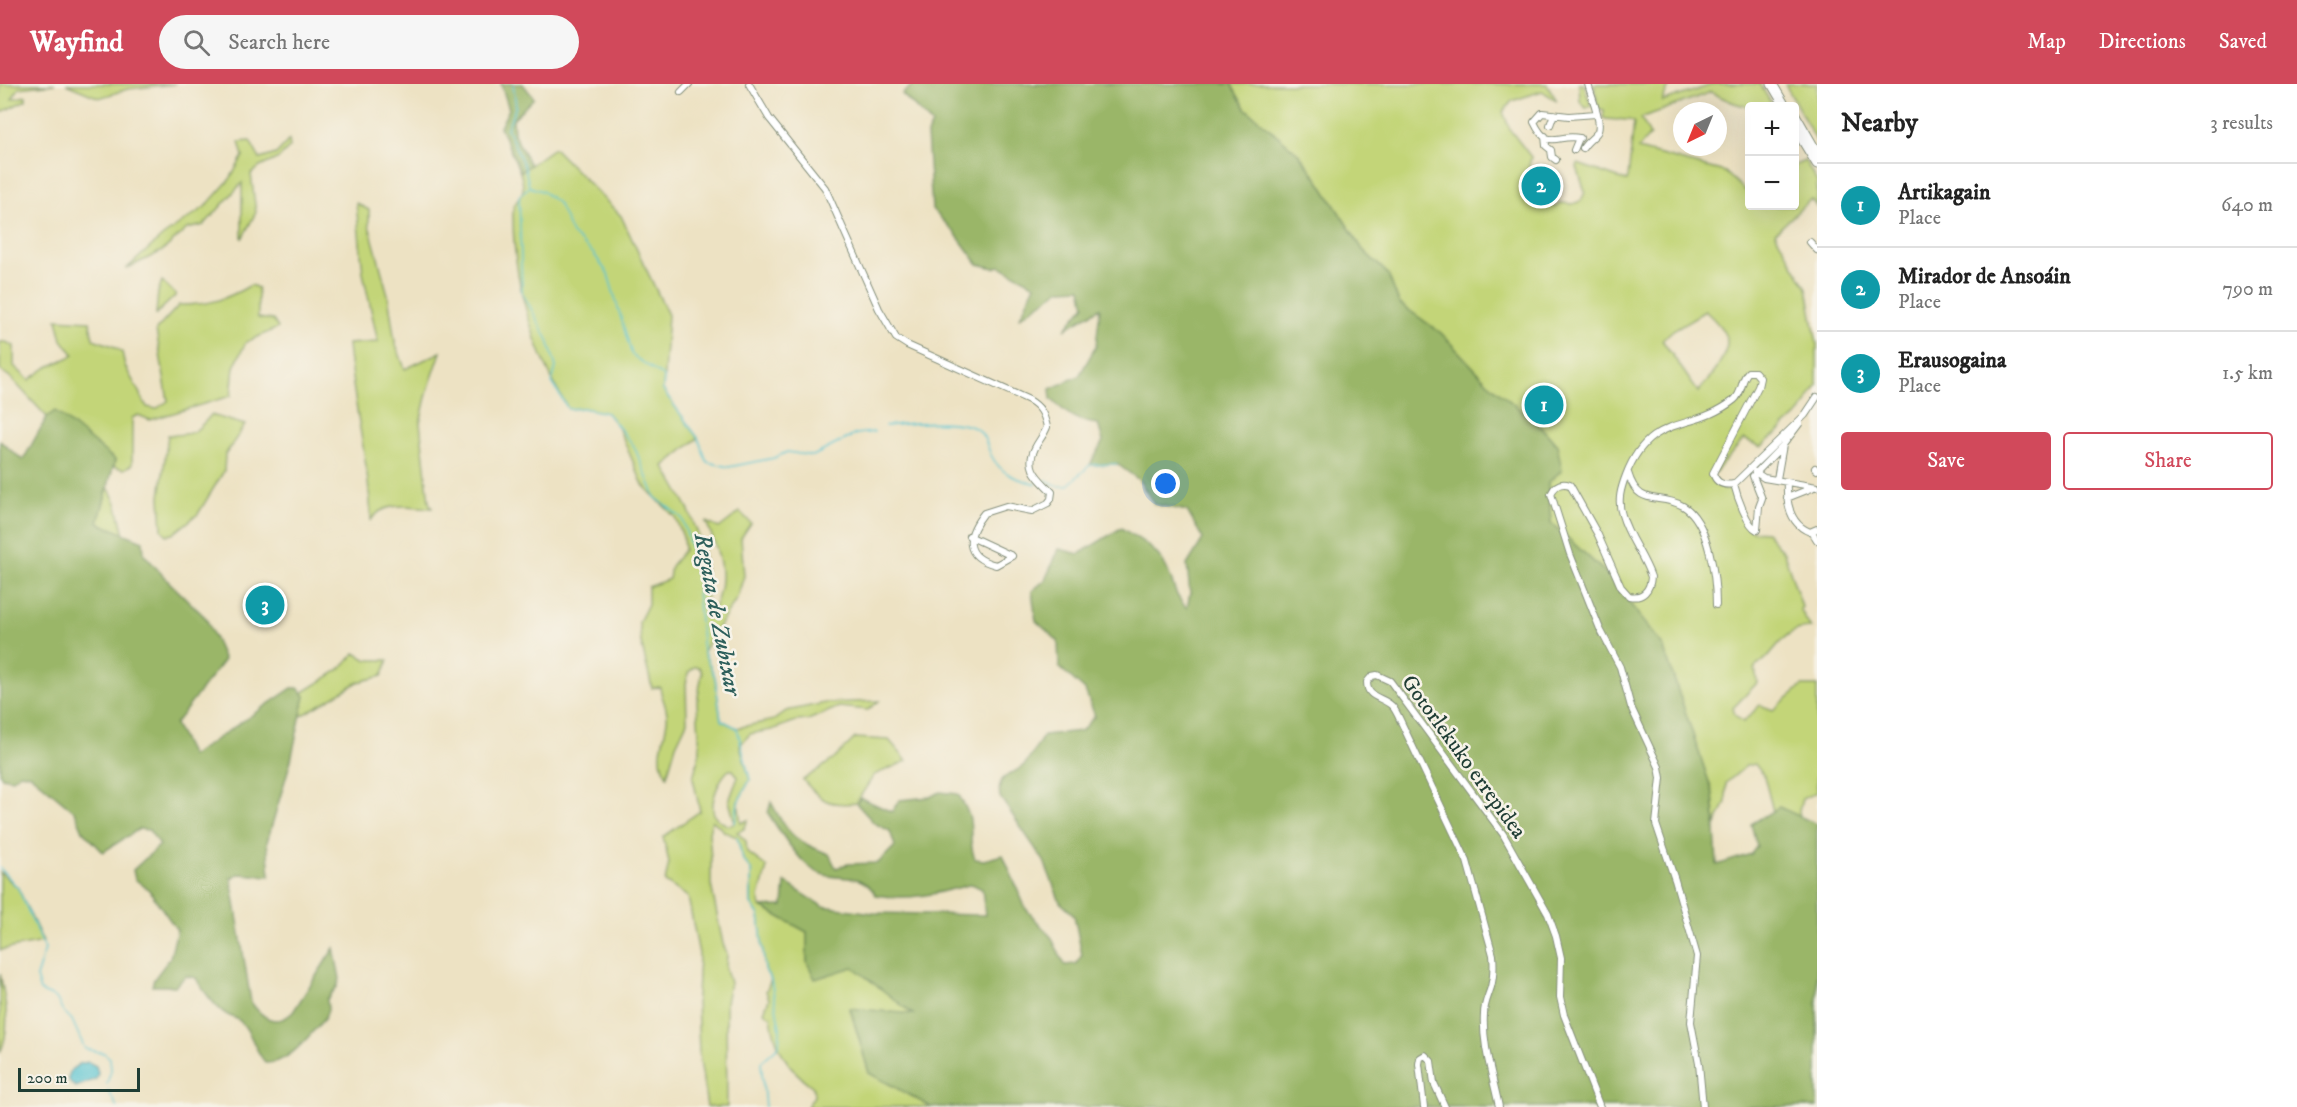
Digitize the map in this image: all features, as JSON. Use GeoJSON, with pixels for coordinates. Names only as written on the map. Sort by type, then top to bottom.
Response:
{"type":"FeatureCollection","features":[{"type":"Feature","properties":{"kind":"highway"},"geometry":{"type":"LineString","coordinates":[[1772,84],[1783,102]]}},
{"type":"Feature","properties":{"kind":"highway"},"geometry":{"type":"LineString","coordinates":[[1779,84],[1789,102]]}},
{"type":"Feature","properties":{"kind":"highway"},"geometry":{"type":"LineString","coordinates":[[1799,122],[1817,153]]}},
{"type":"Feature","properties":{"kind":"highway"},"geometry":{"type":"LineString","coordinates":[[1799,134],[1817,164]]}},
{"type":"Feature","properties":{"kind":"street"},"geometry":{"type":"LineString","coordinates":[[681,92],[689,84]]}},
{"type":"Feature","properties":{"kind":"street"},"geometry":{"type":"LineString","coordinates":[[749,84],[769,118],[825,188],[879,309],[896,338],[1039,406],[1047,427],[1045,435],[1035,447],[1032,464],[1038,479],[1052,492],[1052,499],[1032,512],[1006,507],[984,513],[969,536],[970,544],[980,559],[996,565],[1011,556],[969,536]]}},
{"type":"Feature","properties":{"kind":"street"},"geometry":{"type":"LineString","coordinates":[[1582,148],[1593,129],[1596,114],[1588,84]]}},
{"type":"Feature","properties":{"kind":"street"},"geometry":{"type":"LineString","coordinates":[[1589,138],[1567,136],[1558,141],[1545,136],[1534,122],[1542,113],[1596,114]]}},
{"type":"Feature","properties":{"kind":"street"},"geometry":{"type":"LineString","coordinates":[[1551,125],[1554,114]]}},
{"type":"Feature","properties":{"kind":"street"},"geometry":{"type":"LineString","coordinates":[[1545,136],[1546,146],[1556,160]]}},
{"type":"Feature","properties":{"kind":"street"},"geometry":{"type":"LineString","coordinates":[[1574,150],[1579,138]]}},
{"type":"Feature","properties":{"kind":"street"},"geometry":{"type":"LineString","coordinates":[[1810,242],[1817,250]]}},
{"type":"Feature","properties":{"kind":"street"},"geometry":{"type":"LineString","coordinates":[[1703,1107],[1699,1064],[1691,1022],[1697,956],[1656,824],[1661,778],[1659,767],[1631,707],[1620,668],[1600,629],[1570,554],[1551,494],[1554,488],[1564,483],[1570,485],[1581,502],[1624,593],[1634,597],[1647,592],[1651,578],[1648,567],[1626,528],[1620,508],[1621,490],[1636,453],[1656,433],[1711,413],[1730,403],[1739,396],[1744,376],[1748,372],[1755,372],[1760,378],[1758,387],[1713,473],[1718,482],[1723,485],[1734,484],[1802,418]]}},
{"type":"Feature","properties":{"kind":"street"},"geometry":{"type":"LineString","coordinates":[[1734,484],[1739,501],[1752,527],[1758,530],[1759,507],[1762,499],[1753,480],[1755,472],[1783,445],[1817,398]]}},
{"type":"Feature","properties":{"kind":"street"},"geometry":{"type":"LineString","coordinates":[[1777,479],[1783,445]]}},
{"type":"Feature","properties":{"kind":"street"},"geometry":{"type":"LineString","coordinates":[[1755,472],[1764,477],[1815,487]]}},
{"type":"Feature","properties":{"kind":"street"},"geometry":{"type":"LineString","coordinates":[[1627,473],[1633,488],[1641,495],[1683,506],[1695,516],[1703,529],[1713,571],[1716,605]]}},
{"type":"Feature","properties":{"kind":"street"},"geometry":{"type":"LineString","coordinates":[[1787,482],[1790,514],[1805,530],[1815,531],[1817,540]]}},
{"type":"Feature","properties":{"kind":"street"},"geometry":{"type":"LineString","coordinates":[[1787,498],[1815,487]]}},
{"type":"Feature","properties":{"kind":"street","name":"Gotorlekuko errepidea"},"geometry":{"type":"LineString","coordinates":[[1499,1107],[1487,1056],[1483,1017],[1484,1003],[1491,987],[1494,971],[1493,955],[1467,861],[1392,706],[1371,694],[1368,689],[1368,682],[1375,675],[1381,675],[1390,681],[1478,799],[1503,834],[1548,914],[1561,958],[1560,997],[1564,1015],[1600,1107]]}},
{"type":"Feature","properties":{"kind":"street"},"geometry":{"type":"LineString","coordinates":[[1424,1107],[1419,1064],[1420,1058],[1425,1055],[1431,1061],[1434,1083],[1445,1107]]}},
{"type":"Feature","properties":{"kind":"green space"},"geometry":{"type":"Polygon","coordinates":[[[0,84],[55,84],[19,88],[12,99],[26,96],[26,100],[0,113],[0,84]]]}},
{"type":"Feature","properties":{"kind":"green space"},"geometry":{"type":"Polygon","coordinates":[[[66,84],[176,84],[128,89],[99,98],[66,84]]]}},
{"type":"Feature","properties":{"kind":"green space"},"geometry":{"type":"Polygon","coordinates":[[[501,84],[523,84],[534,98],[513,119],[514,134],[530,165],[520,172],[500,127],[509,109],[501,84]]]}},
{"type":"Feature","properties":{"kind":"green space"},"geometry":{"type":"Polygon","coordinates":[[[914,84],[1231,84],[1245,108],[1299,154],[1363,250],[1388,274],[1399,303],[1441,333],[1487,382],[1541,427],[1557,445],[1562,470],[1548,483],[1551,523],[1606,573],[1663,646],[1713,794],[1717,865],[1751,854],[1757,846],[1751,824],[1779,807],[1817,824],[1817,1107],[931,1107],[869,1073],[850,1008],[913,1014],[853,967],[815,979],[807,962],[807,932],[761,907],[783,906],[785,882],[822,906],[873,913],[985,915],[982,889],[972,884],[924,895],[889,897],[876,895],[870,887],[857,879],[819,873],[797,855],[784,837],[768,813],[771,802],[793,836],[829,854],[836,868],[848,864],[878,863],[895,846],[890,831],[874,823],[856,803],[861,798],[892,812],[899,800],[930,797],[940,792],[958,794],[969,816],[971,845],[975,859],[984,860],[1003,855],[1026,909],[1051,937],[1065,965],[1076,964],[1082,955],[1074,915],[1060,902],[1044,861],[1000,797],[999,789],[1007,775],[1026,763],[1044,735],[1081,731],[1095,716],[1085,690],[1059,667],[1058,641],[1036,621],[1032,591],[1045,580],[1059,549],[1079,554],[1121,528],[1157,553],[1168,571],[1179,598],[1187,608],[1190,593],[1187,565],[1203,539],[1187,511],[1154,504],[1139,480],[1117,464],[1090,465],[1103,441],[1098,424],[1078,419],[1067,413],[1051,399],[1050,389],[1079,376],[1096,346],[1100,308],[1065,329],[1085,305],[1081,288],[1061,289],[1020,317],[1035,285],[1000,266],[994,268],[978,264],[955,233],[932,209],[927,134],[932,124],[902,94],[914,84]]]}},
{"type":"Feature","properties":{"kind":"green space"},"geometry":{"type":"Polygon","coordinates":[[[1231,84],[1547,84],[1557,101],[1542,91],[1512,101],[1503,112],[1510,130],[1531,157],[1525,198],[1556,207],[1562,203],[1573,204],[1581,201],[1585,192],[1578,164],[1627,181],[1628,178],[1634,122],[1603,118],[1604,110],[1598,108],[1594,84],[1670,84],[1662,102],[1714,84],[1760,84],[1771,102],[1745,102],[1745,105],[1741,105],[1711,92],[1684,102],[1673,102],[1673,106],[1641,118],[1650,135],[1638,149],[1725,172],[1745,190],[1745,210],[1799,210],[1799,163],[1805,161],[1817,182],[1817,208],[1811,199],[1775,233],[1807,288],[1817,344],[1817,385],[1801,412],[1761,447],[1744,439],[1711,477],[1724,490],[1732,488],[1740,511],[1752,531],[1766,532],[1784,553],[1802,607],[1800,609],[1811,628],[1792,632],[1763,662],[1755,667],[1757,683],[1733,708],[1735,715],[1743,722],[1760,705],[1773,710],[1802,686],[1817,686],[1817,792],[1802,799],[1800,817],[1779,807],[1773,811],[1764,776],[1755,764],[1746,766],[1726,783],[1726,802],[1716,825],[1713,794],[1663,646],[1606,573],[1551,523],[1548,483],[1557,445],[1541,427],[1487,382],[1441,333],[1399,303],[1388,274],[1363,250],[1299,154],[1245,108],[1231,84]],[[1705,311],[1673,330],[1662,340],[1698,392],[1716,368],[1726,348],[1727,342],[1719,325],[1705,311]]]}},
{"type":"Feature","properties":{"kind":"green space"},"geometry":{"type":"Polygon","coordinates":[[[1579,84],[1584,84],[1591,106],[1586,108],[1580,101],[1579,84]]]}},
{"type":"Feature","properties":{"kind":"green space"},"geometry":{"type":"Polygon","coordinates":[[[1785,84],[1817,84],[1817,142],[1799,109],[1799,102],[1795,102],[1785,84]]]}},
{"type":"Feature","properties":{"kind":"green space"},"geometry":{"type":"Polygon","coordinates":[[[289,140],[290,147],[279,158],[251,174],[256,212],[242,239],[242,183],[204,225],[187,229],[162,251],[126,269],[163,236],[206,206],[230,179],[243,156],[239,142],[250,141],[260,159],[276,154],[289,140]]]}},
{"type":"Feature","properties":{"kind":"green space"},"geometry":{"type":"Polygon","coordinates":[[[554,148],[621,216],[668,315],[663,390],[698,438],[664,466],[688,508],[703,547],[708,618],[719,594],[721,570],[716,546],[706,522],[719,528],[740,512],[751,523],[741,538],[744,576],[737,598],[703,651],[715,677],[721,720],[737,728],[774,720],[786,711],[825,703],[879,701],[868,710],[839,707],[808,720],[796,721],[771,730],[750,734],[740,745],[750,780],[738,802],[741,823],[748,820],[744,829],[737,832],[746,841],[747,852],[767,867],[759,897],[761,907],[807,932],[807,962],[853,966],[914,1015],[850,1009],[869,1073],[931,1107],[807,1107],[814,1096],[813,1087],[789,1065],[779,1048],[771,1017],[764,1012],[769,999],[766,991],[771,980],[765,970],[759,915],[751,904],[751,869],[743,860],[737,837],[725,832],[712,820],[709,832],[711,885],[723,944],[727,953],[726,969],[730,983],[726,1002],[727,1107],[707,1107],[699,1053],[697,998],[699,954],[688,897],[665,882],[669,862],[663,837],[700,811],[693,778],[700,751],[697,702],[702,673],[699,667],[694,667],[688,673],[687,722],[676,745],[667,776],[661,761],[661,748],[667,712],[660,687],[652,688],[641,642],[639,622],[648,604],[648,587],[669,579],[671,566],[684,550],[683,537],[675,517],[643,485],[618,427],[607,413],[583,408],[568,409],[544,363],[527,313],[516,262],[513,211],[523,190],[520,172],[554,148]],[[729,770],[722,778],[713,805],[715,816],[728,826],[735,823],[729,801],[738,777],[733,770],[729,770]]]}},
{"type":"Feature","properties":{"kind":"green space"},"geometry":{"type":"Polygon","coordinates":[[[356,203],[369,210],[369,225],[388,295],[395,342],[405,369],[441,352],[420,423],[429,502],[432,508],[391,507],[371,520],[370,498],[348,344],[378,342],[363,273],[356,203]]]}},
{"type":"Feature","properties":{"kind":"green space"},"geometry":{"type":"Polygon","coordinates":[[[162,281],[176,295],[156,314],[158,292],[162,281]]]}},
{"type":"Feature","properties":{"kind":"green space"},"geometry":{"type":"Polygon","coordinates":[[[251,285],[258,288],[258,318],[273,320],[278,328],[246,342],[234,367],[231,396],[150,420],[138,415],[132,418],[132,465],[124,469],[114,467],[115,460],[55,412],[47,417],[10,377],[0,370],[0,342],[14,346],[14,366],[29,380],[46,368],[74,355],[62,340],[57,319],[90,321],[93,339],[122,352],[125,366],[147,407],[156,409],[168,401],[156,330],[179,305],[216,301],[251,285]]]}},
{"type":"Feature","properties":{"kind":"green space"},"geometry":{"type":"Polygon","coordinates":[[[55,411],[115,460],[98,523],[143,541],[144,554],[206,618],[224,660],[175,724],[191,756],[292,688],[298,688],[305,696],[291,760],[267,842],[270,876],[238,874],[231,878],[251,1002],[260,1013],[275,1020],[287,1017],[293,1012],[334,948],[340,979],[337,987],[327,999],[328,1010],[325,1018],[299,1047],[275,1062],[266,1063],[242,1023],[218,1007],[196,978],[186,976],[175,986],[152,986],[154,979],[170,958],[177,930],[149,890],[135,879],[133,870],[160,845],[149,830],[139,829],[103,852],[83,831],[75,812],[31,775],[20,773],[13,779],[2,777],[0,773],[0,441],[23,460],[47,417],[55,411]]]}},
{"type":"Feature","properties":{"kind":"green space"},"geometry":{"type":"Polygon","coordinates":[[[211,415],[245,425],[225,455],[224,471],[198,514],[173,534],[167,535],[162,530],[160,497],[168,435],[183,435],[192,432],[211,415]]]}},
{"type":"Feature","properties":{"kind":"green space"},"geometry":{"type":"Polygon","coordinates":[[[108,487],[116,503],[124,534],[98,523],[108,487]]]}},
{"type":"Feature","properties":{"kind":"green space"},"geometry":{"type":"Polygon","coordinates":[[[355,653],[367,660],[388,660],[382,676],[358,682],[300,717],[305,696],[302,693],[339,670],[355,653]]]}},
{"type":"Feature","properties":{"kind":"green space"},"geometry":{"type":"Polygon","coordinates":[[[855,738],[889,740],[907,761],[874,775],[856,803],[831,803],[815,793],[803,780],[834,759],[855,738]]]}},
{"type":"Feature","properties":{"kind":"green space"},"geometry":{"type":"Polygon","coordinates":[[[0,872],[18,888],[43,942],[0,950],[0,872]]]}},
{"type":"Feature","properties":{"kind":"green space"},"geometry":{"type":"Polygon","coordinates":[[[0,973],[7,1023],[0,1053],[0,973]]]}},
{"type":"Feature","properties":{"kind":"water"},"geometry":{"type":"Polygon","coordinates":[[[88,1062],[96,1066],[98,1073],[96,1079],[76,1087],[71,1084],[68,1078],[71,1070],[79,1064],[88,1062]]]}},
{"type":"Feature","properties":{"kind":"waterway"},"geometry":{"type":"LineString","coordinates":[[513,84],[516,106],[507,128],[525,168],[529,186]]}},
{"type":"Feature","properties":{"kind":"waterway","name":"Regata de Zubixar"},"geometry":{"type":"LineString","coordinates":[[529,187],[519,196],[522,292],[548,340],[556,367],[552,382],[568,409],[583,408],[607,413],[634,446],[655,497],[682,518],[694,558],[703,651],[715,677],[721,720],[737,728],[750,780],[738,802],[735,823]]}},
{"type":"Feature","properties":{"kind":"waterway"},"geometry":{"type":"LineString","coordinates":[[530,187],[542,191],[558,203],[572,234],[594,254],[608,274],[632,355],[664,377],[663,390],[698,438],[707,462],[729,467],[774,458],[787,452],[813,456],[856,434],[874,432]]}},
{"type":"Feature","properties":{"kind":"waterway"},"geometry":{"type":"LineString","coordinates":[[885,426],[936,422],[964,424],[983,435],[995,462],[1005,472],[1036,484]]}},
{"type":"Feature","properties":{"kind":"waterway"},"geometry":{"type":"LineString","coordinates":[[1046,480],[1058,486],[1067,486],[1090,465],[1117,464]]}},
{"type":"Feature","properties":{"kind":"waterway","name":"Regata de Zubixar"},"geometry":{"type":"LineString","coordinates":[[737,837],[743,860],[751,869],[751,904],[759,915],[765,970],[771,980],[780,1029],[779,1046],[761,1062],[765,1107]]}},
{"type":"Feature","properties":{"kind":"waterway"},"geometry":{"type":"LineString","coordinates":[[0,868],[18,888],[45,949],[36,977],[40,991],[56,998],[63,1011],[72,1020],[85,1049],[104,1053],[110,1058],[111,1070],[107,1084]]}},
{"type":"Feature","properties":{"kind":"waterway"},"geometry":{"type":"LineString","coordinates":[[108,1090],[117,1107]]}},
{"type":"Feature","properties":{"kind":"place","name":"Mirador de Ansoáin"},"geometry":{"type":"Point","coordinates":[1541,186]}},
{"type":"Feature","properties":{"kind":"place","name":"Artikagain"},"geometry":{"type":"Point","coordinates":[1544,405]}},
{"type":"Feature","properties":{"kind":"place","name":"Erausogaina"},"geometry":{"type":"Point","coordinates":[265,605]}}]}
